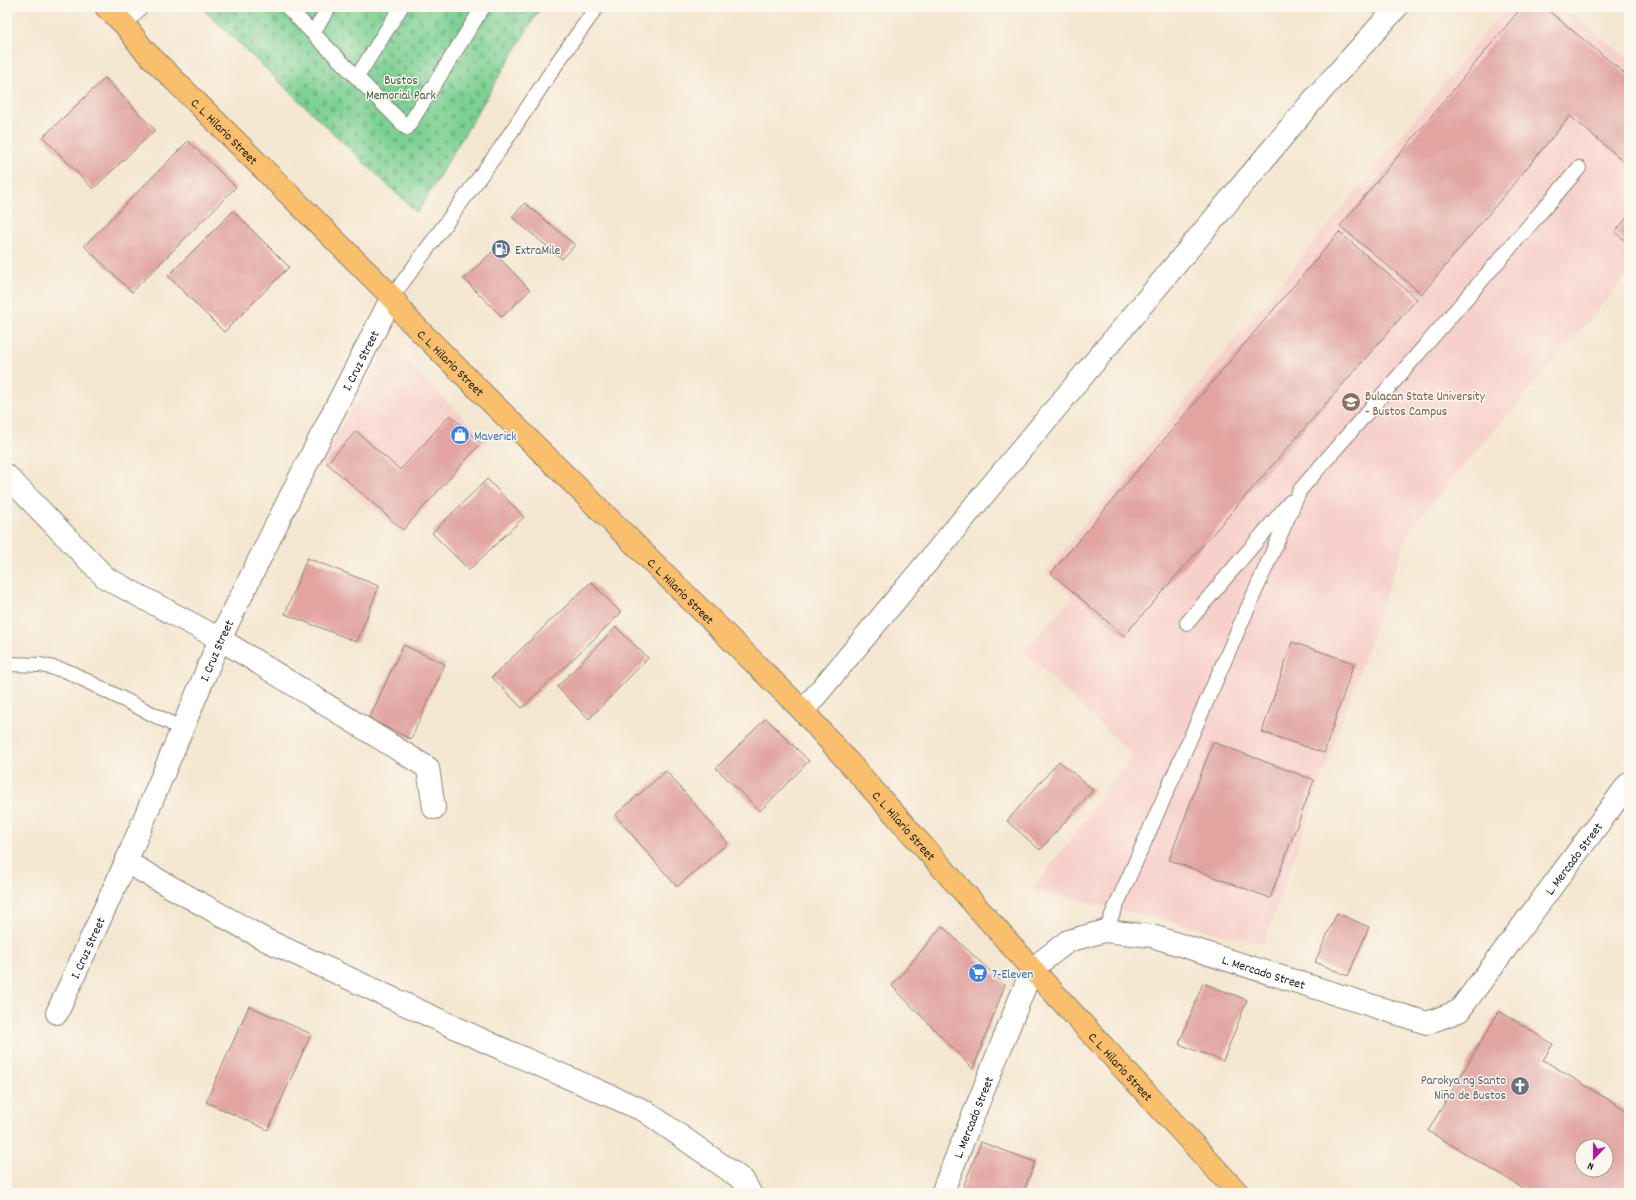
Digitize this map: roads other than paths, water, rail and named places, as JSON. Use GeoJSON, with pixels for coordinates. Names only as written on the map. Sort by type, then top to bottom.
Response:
{"type":"FeatureCollection","features":[{"type":"Feature","properties":{"kind":"main road","name":"C. L. Hilario Street"},"geometry":{"type":"LineString","coordinates":[[106,7],[125,25],[143,49],[392,297],[407,318],[803,711],[1032,968],[1238,1193]]}},
{"type":"Feature","properties":{"kind":"street"},"geometry":{"type":"LineString","coordinates":[[803,711],[1314,99],[1397,7]]}},
{"type":"Feature","properties":{"kind":"street","name":"I. Cruz Street"},"geometry":{"type":"LineString","coordinates":[[57,1013],[126,862],[220,639],[295,487],[392,297]]}},
{"type":"Feature","properties":{"kind":"street"},"geometry":{"type":"LineString","coordinates":[[7,476],[106,578],[220,639],[428,768],[434,808]]}},
{"type":"Feature","properties":{"kind":"street","name":"L. Mercado Street"},"geometry":{"type":"LineString","coordinates":[[942,1193],[1032,968],[1068,941],[1105,931],[1152,936],[1428,1023],[1459,1011],[1629,783]]}},
{"type":"Feature","properties":{"kind":"street"},"geometry":{"type":"LineString","coordinates":[[126,862],[266,940],[484,1041],[645,1111],[743,1180],[750,1193]]}},
{"type":"Feature","properties":{"kind":"lane"},"geometry":{"type":"LineString","coordinates":[[125,25],[141,7]]}},
{"type":"Feature","properties":{"kind":"lane"},"geometry":{"type":"LineString","coordinates":[[287,7],[407,128],[483,7]]}},
{"type":"Feature","properties":{"kind":"lane"},"geometry":{"type":"LineString","coordinates":[[313,33],[329,7]]}},
{"type":"Feature","properties":{"kind":"lane"},"geometry":{"type":"LineString","coordinates":[[357,78],[401,7]]}},
{"type":"Feature","properties":{"kind":"lane"},"geometry":{"type":"LineString","coordinates":[[392,297],[500,149],[559,60],[597,7]]}},
{"type":"Feature","properties":{"kind":"lane"},"geometry":{"type":"LineString","coordinates":[[1187,623],[1300,490],[1579,168]]}},
{"type":"Feature","properties":{"kind":"lane"},"geometry":{"type":"LineString","coordinates":[[1105,931],[1300,490]]}},
{"type":"Feature","properties":{"kind":"lane"},"geometry":{"type":"LineString","coordinates":[[7,664],[41,665],[67,671],[182,729]]}},
{"type":"Feature","properties":{"kind":"place","name":"ExtraMile"},"geometry":{"type":"Point","coordinates":[501,249]}},
{"type":"Feature","properties":{"kind":"place","name":"Bulacan State University - Bustos Campus"},"geometry":{"type":"Point","coordinates":[1351,402]}},
{"type":"Feature","properties":{"kind":"place","name":"Maverick"},"geometry":{"type":"Point","coordinates":[460,435]}},
{"type":"Feature","properties":{"kind":"place","name":"7-Eleven"},"geometry":{"type":"Point","coordinates":[978,973]}},
{"type":"Feature","properties":{"kind":"place","name":"Parokya ng Santo Niño de Bustos"},"geometry":{"type":"Point","coordinates":[1520,1086]}},
{"type":"Feature","properties":{"kind":"park label","name":"Bustos Memorial Park"},"geometry":{"type":"Point","coordinates":[401,86]}}]}
